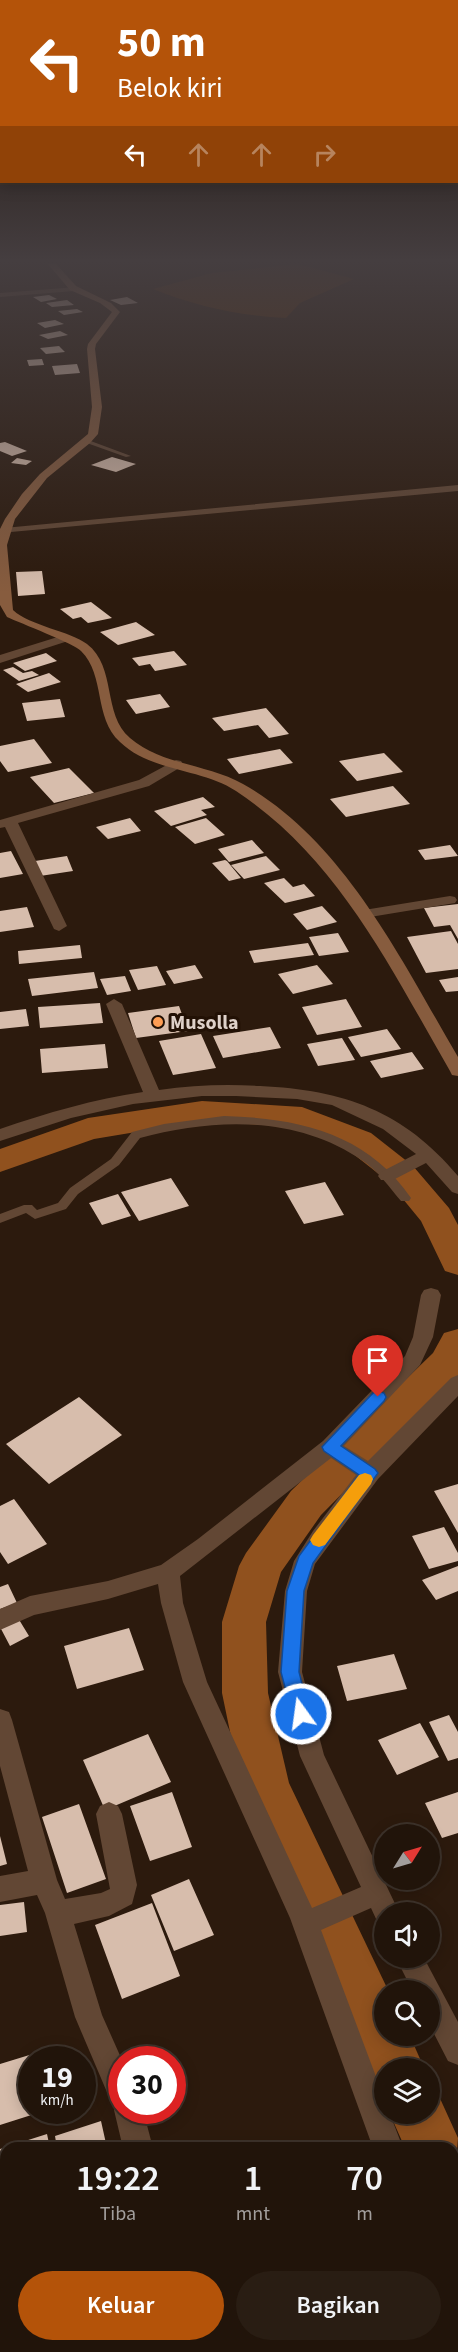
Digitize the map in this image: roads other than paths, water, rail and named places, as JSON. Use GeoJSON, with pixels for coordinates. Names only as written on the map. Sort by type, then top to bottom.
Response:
{"type":"FeatureCollection","features":[{"type":"Feature","properties":{"kind":"street"},"geometry":{"type":"LineString","coordinates":[[94,373],[97,407],[93,434],[51,468],[9,518],[3,530],[1,555],[7,586],[2,602],[5,608],[11,615],[83,646],[93,658],[102,678],[109,719],[124,740],[145,753],[238,787],[276,814],[331,868],[364,914],[458,1071]]}},
{"type":"Feature","properties":{"kind":"street"},"geometry":{"type":"LineString","coordinates":[[3,530],[458,488]]}},
{"type":"Feature","properties":{"kind":"street"},"geometry":{"type":"LineString","coordinates":[[0,659],[64,639]]}},
{"type":"Feature","properties":{"kind":"street"},"geometry":{"type":"LineString","coordinates":[[59,926],[5,823],[144,783],[176,764]]}},
{"type":"Feature","properties":{"kind":"street"},"geometry":{"type":"LineString","coordinates":[[364,914],[450,900]]}},
{"type":"Feature","properties":{"kind":"street"},"geometry":{"type":"LineString","coordinates":[[114,1004],[153,1095]]}},
{"type":"Feature","properties":{"kind":"street"},"geometry":{"type":"LineString","coordinates":[[0,1135],[73,1111],[153,1095],[236,1089],[306,1094],[338,1101],[385,1123],[426,1156],[458,1188]]}},
{"type":"Feature","properties":{"kind":"street"},"geometry":{"type":"LineString","coordinates":[[390,1174],[426,1156]]}},
{"type":"Feature","properties":{"kind":"street"},"geometry":{"type":"LineString","coordinates":[[0,1620],[30,1606],[108,1590],[168,1572],[334,1449],[413,1360],[423,1337],[432,1295]]}},
{"type":"Feature","properties":{"kind":"street"},"geometry":{"type":"LineString","coordinates":[[311,1922],[376,1901],[312,1756],[290,1672],[296,1591],[305,1561],[365,1471],[458,1383]]}},
{"type":"Feature","properties":{"kind":"street"},"geometry":{"type":"LineString","coordinates":[[334,1449],[365,1471]]}},
{"type":"Feature","properties":{"kind":"street"},"geometry":{"type":"LineString","coordinates":[[168,1572],[172,1603],[195,1682],[311,1922],[386,2142]]}},
{"type":"Feature","properties":{"kind":"street"},"geometry":{"type":"LineString","coordinates":[[0,1720],[44,1881],[58,1913],[89,2017],[108,2061]]}},
{"type":"Feature","properties":{"kind":"street"},"geometry":{"type":"LineString","coordinates":[[58,1913],[104,1905],[117,1901],[123,1895],[124,1885],[110,1814]]}},
{"type":"Feature","properties":{"kind":"street"},"geometry":{"type":"LineString","coordinates":[[0,1889],[44,1881]]}},
{"type":"Feature","properties":{"kind":"street"},"geometry":{"type":"LineString","coordinates":[[440,2016],[458,2051]]}},
{"type":"Feature","properties":{"kind":"street"},"geometry":{"type":"LineString","coordinates":[[132,2124],[136,2142]]}},
{"type":"Feature","properties":{"kind":"lane"},"geometry":{"type":"LineString","coordinates":[[86,441],[128,456]]}},
{"type":"Feature","properties":{"kind":"lane"},"geometry":{"type":"LineString","coordinates":[[0,1219],[28,1208],[34,1215],[62,1206],[74,1191],[115,1162],[136,1135],[200,1121],[252,1120],[298,1128],[348,1146],[390,1174],[405,1198]]}},
{"type":"Feature","properties":{"kind":"waterway"},"geometry":{"type":"LineString","coordinates":[[0,1161],[88,1129],[202,1111],[302,1117],[359,1141],[401,1174],[436,1216],[458,1262]]}},
{"type":"Feature","properties":{"kind":"waterway"},"geometry":{"type":"LineString","coordinates":[[392,2058],[265,1785],[245,1693],[244,1622],[261,1566],[306,1503],[447,1363],[458,1343]]}},
{"type":"Feature","properties":{"kind":"waterway"},"geometry":{"type":"LineString","coordinates":[[423,2124],[431,2142]]}},
{"type":"Feature","properties":{"kind":"place","name":"Musolla"},"geometry":{"type":"Point","coordinates":[158,1022]}}]}
